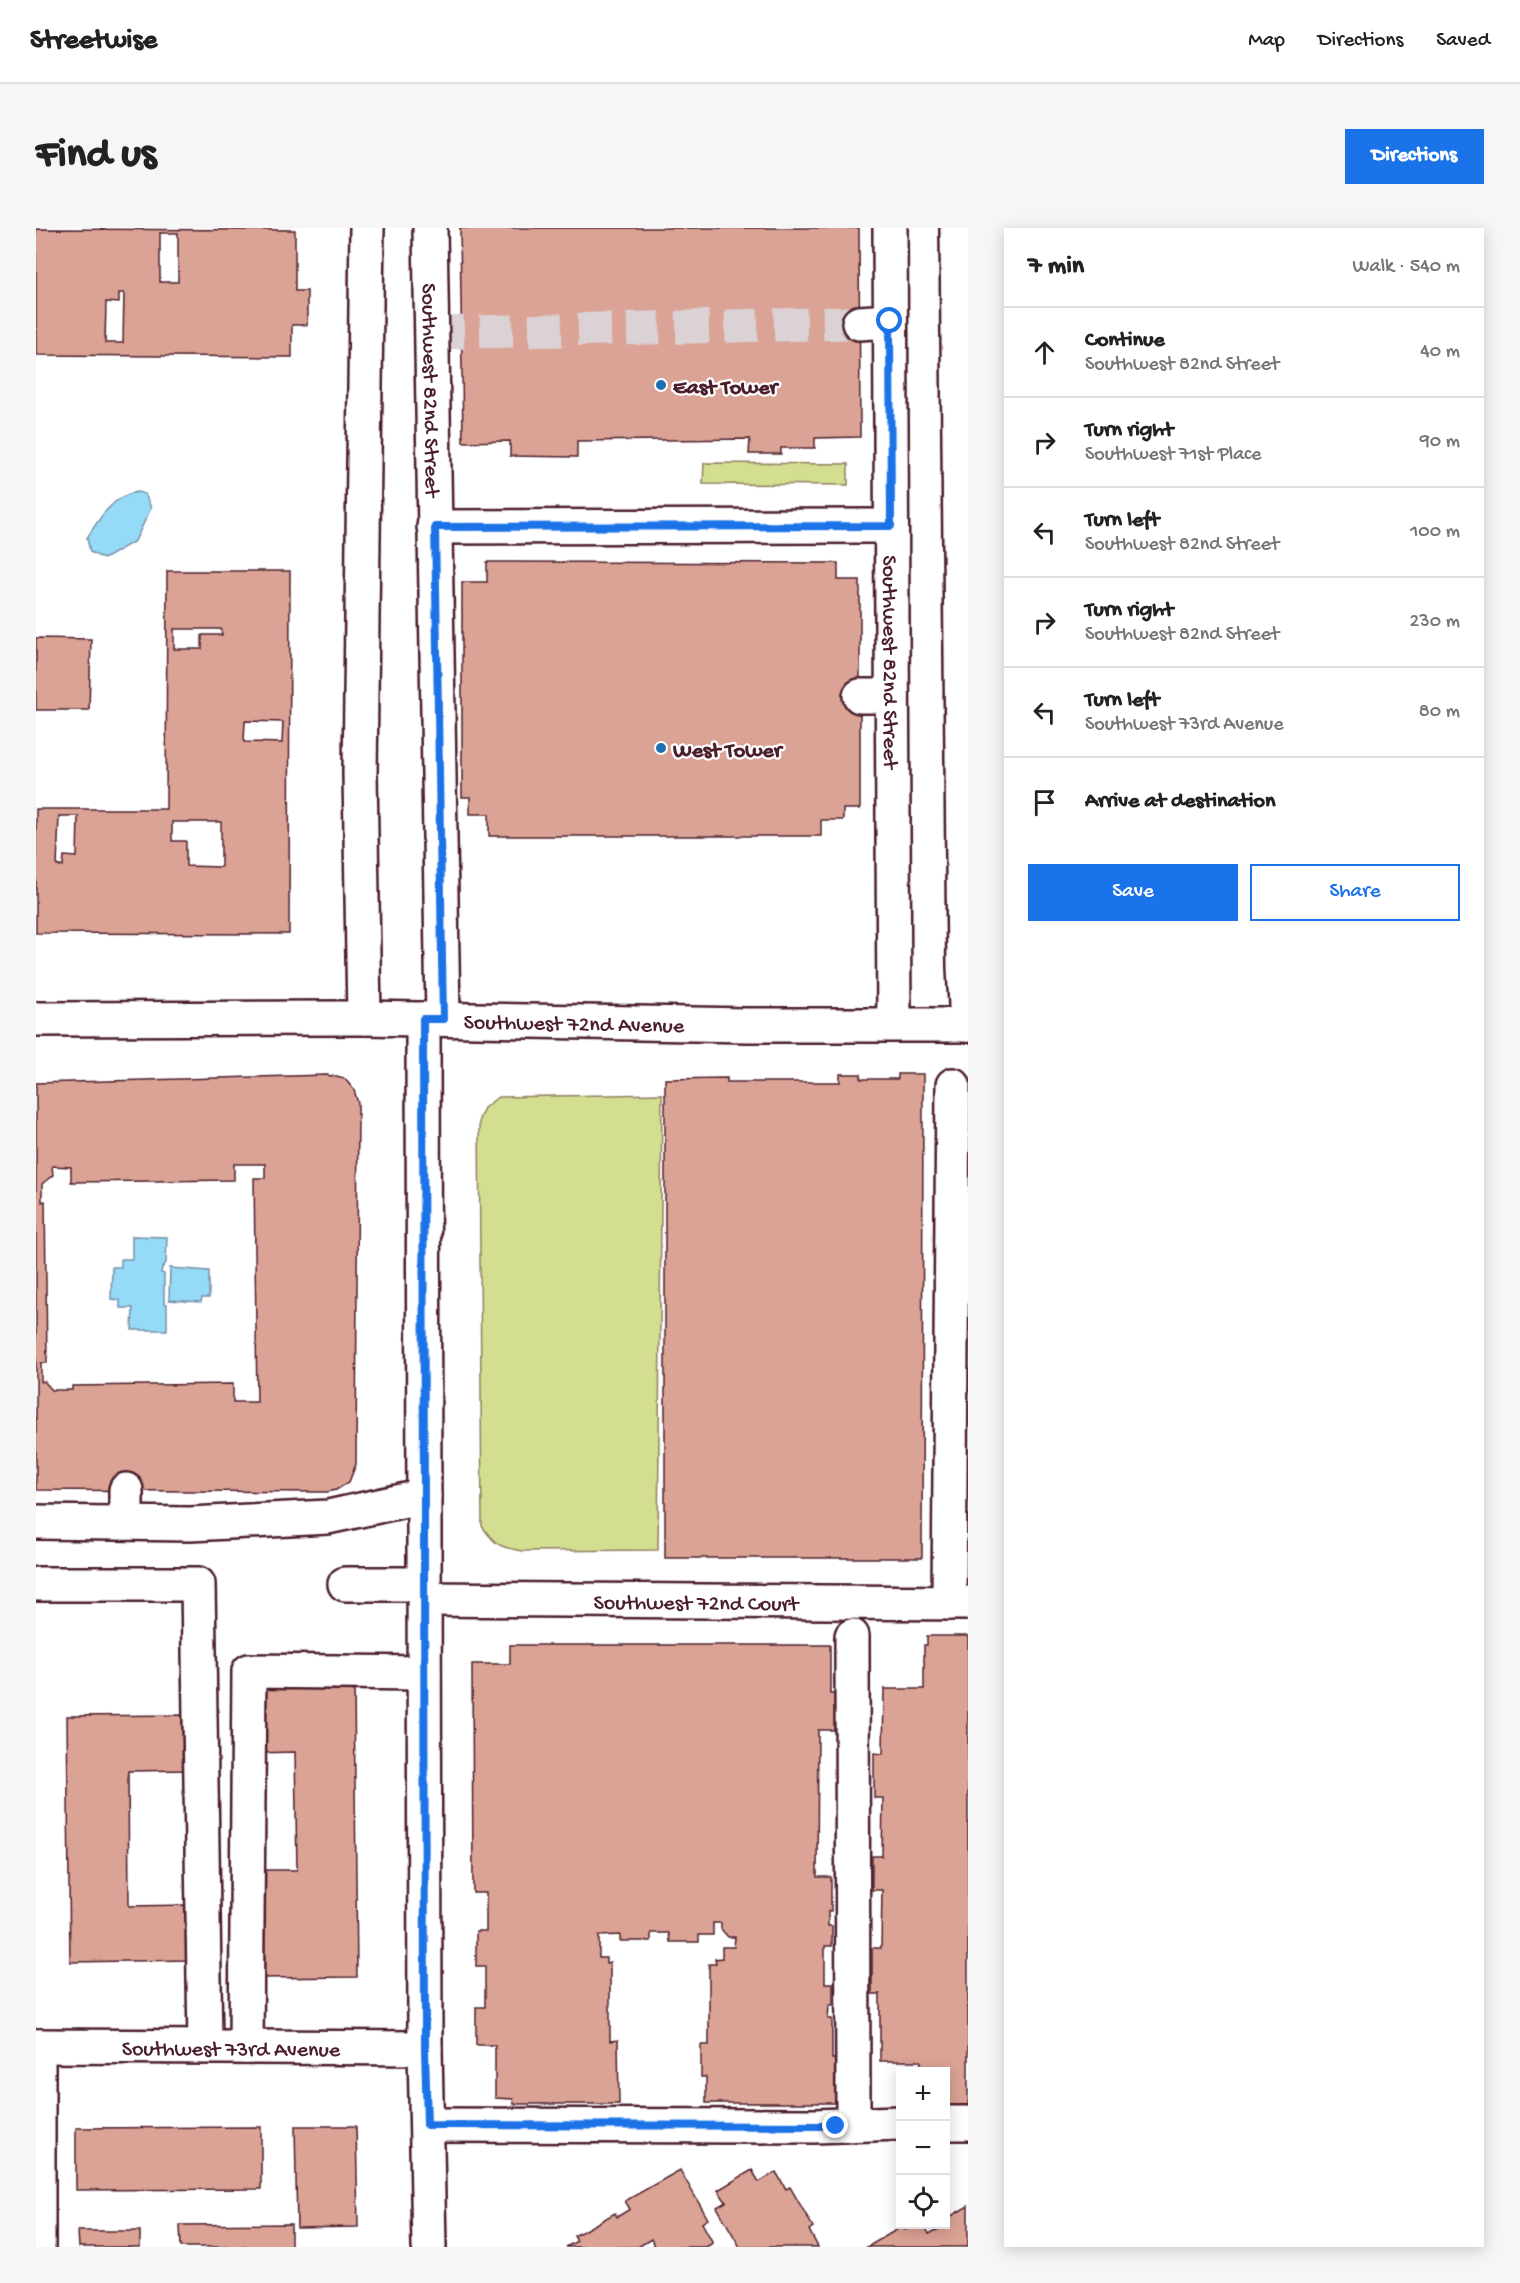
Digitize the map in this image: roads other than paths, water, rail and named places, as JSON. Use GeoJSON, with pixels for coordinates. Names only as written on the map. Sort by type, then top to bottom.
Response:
{"type":"FeatureCollection","features":[{"type":"Feature","properties":{"kind":"street"},"geometry":{"type":"LineString","coordinates":[[364,1018],[360,773],[368,228]]}},
{"type":"Feature","properties":{"kind":"street","name":"Southwest 82nd Street"},"geometry":{"type":"LineString","coordinates":[[429,2247],[425,2048],[424,1496],[433,1019],[450,698],[435,527],[430,228]]}},
{"type":"Feature","properties":{"kind":"street","name":"Southwest 82nd Street"},"geometry":{"type":"LineString","coordinates":[[890,228],[875,322],[891,526],[894,1024]]}},
{"type":"Feature","properties":{"kind":"street"},"geometry":{"type":"LineString","coordinates":[[957,228],[966,763],[964,967],[968,1025]]}},
{"type":"Feature","properties":{"kind":"street"},"geometry":{"type":"LineString","coordinates":[[435,527],[891,526]]}},
{"type":"Feature","properties":{"kind":"street"},"geometry":{"type":"LineString","coordinates":[[860,696],[892,696]]}},
{"type":"Feature","properties":{"kind":"street","name":"Southwest 72nd Avenue"},"geometry":{"type":"LineString","coordinates":[[36,1019],[364,1018],[748,1025],[968,1025]]}},
{"type":"Feature","properties":{"kind":"street"},"geometry":{"type":"LineString","coordinates":[[953,1085],[958,1603]]}},
{"type":"Feature","properties":{"kind":"street"},"geometry":{"type":"LineString","coordinates":[[126,1490],[126,1523]]}},
{"type":"Feature","properties":{"kind":"street"},"geometry":{"type":"LineString","coordinates":[[36,1522],[231,1523],[328,1517],[424,1496]]}},
{"type":"Feature","properties":{"kind":"street"},"geometry":{"type":"LineString","coordinates":[[38,1584],[198,1584],[205,2046]]}},
{"type":"Feature","properties":{"kind":"street","name":"Southwest 72nd Court"},"geometry":{"type":"LineString","coordinates":[[345,1584],[424,1592],[958,1603]]}},
{"type":"Feature","properties":{"kind":"street"},"geometry":{"type":"LineString","coordinates":[[852,1636],[853,2108]]}},
{"type":"Feature","properties":{"kind":"street"},"geometry":{"type":"LineString","coordinates":[[246,2047],[249,1671],[424,1673]]}},
{"type":"Feature","properties":{"kind":"street"},"geometry":{"type":"LineString","coordinates":[[37,2046],[38,2247]]}},
{"type":"Feature","properties":{"kind":"street","name":"Southwest 73rd Avenue"},"geometry":{"type":"LineString","coordinates":[[37,2046],[425,2048]]}},
{"type":"Feature","properties":{"kind":"street"},"geometry":{"type":"LineString","coordinates":[[427,2125],[814,2126],[896,2122]]}},
{"type":"Feature","properties":{"kind":"street"},"geometry":{"type":"LineString","coordinates":[[950,2122],[968,2123]]}},
{"type":"Feature","properties":{"kind":"water"},"geometry":{"type":"Polygon","coordinates":[[[138,492],[145,494],[151,508],[135,541],[104,559],[90,552],[87,538],[102,516],[121,498],[138,492]]]}},
{"type":"Feature","properties":{"kind":"water"},"geometry":{"type":"Polygon","coordinates":[[[132,1236],[167,1237],[166,1263],[161,1273],[164,1274],[167,1330],[132,1330],[133,1308],[120,1308],[120,1300],[111,1299],[112,1267],[121,1267],[121,1259],[132,1259],[132,1236]]]}},
{"type":"Feature","properties":{"kind":"water"},"geometry":{"type":"Polygon","coordinates":[[[170,1268],[209,1271],[209,1298],[202,1298],[201,1302],[169,1300],[170,1268]]]}},
{"type":"Feature","properties":{"kind":"tunnel"},"geometry":{"type":"LineString","coordinates":[[431,333],[859,323]]}},
{"type":"Feature","properties":{"kind":"place","name":"East Tower"},"geometry":{"type":"Point","coordinates":[661,385]}},
{"type":"Feature","properties":{"kind":"place","name":"West Tower"},"geometry":{"type":"Point","coordinates":[661,748]}}]}
